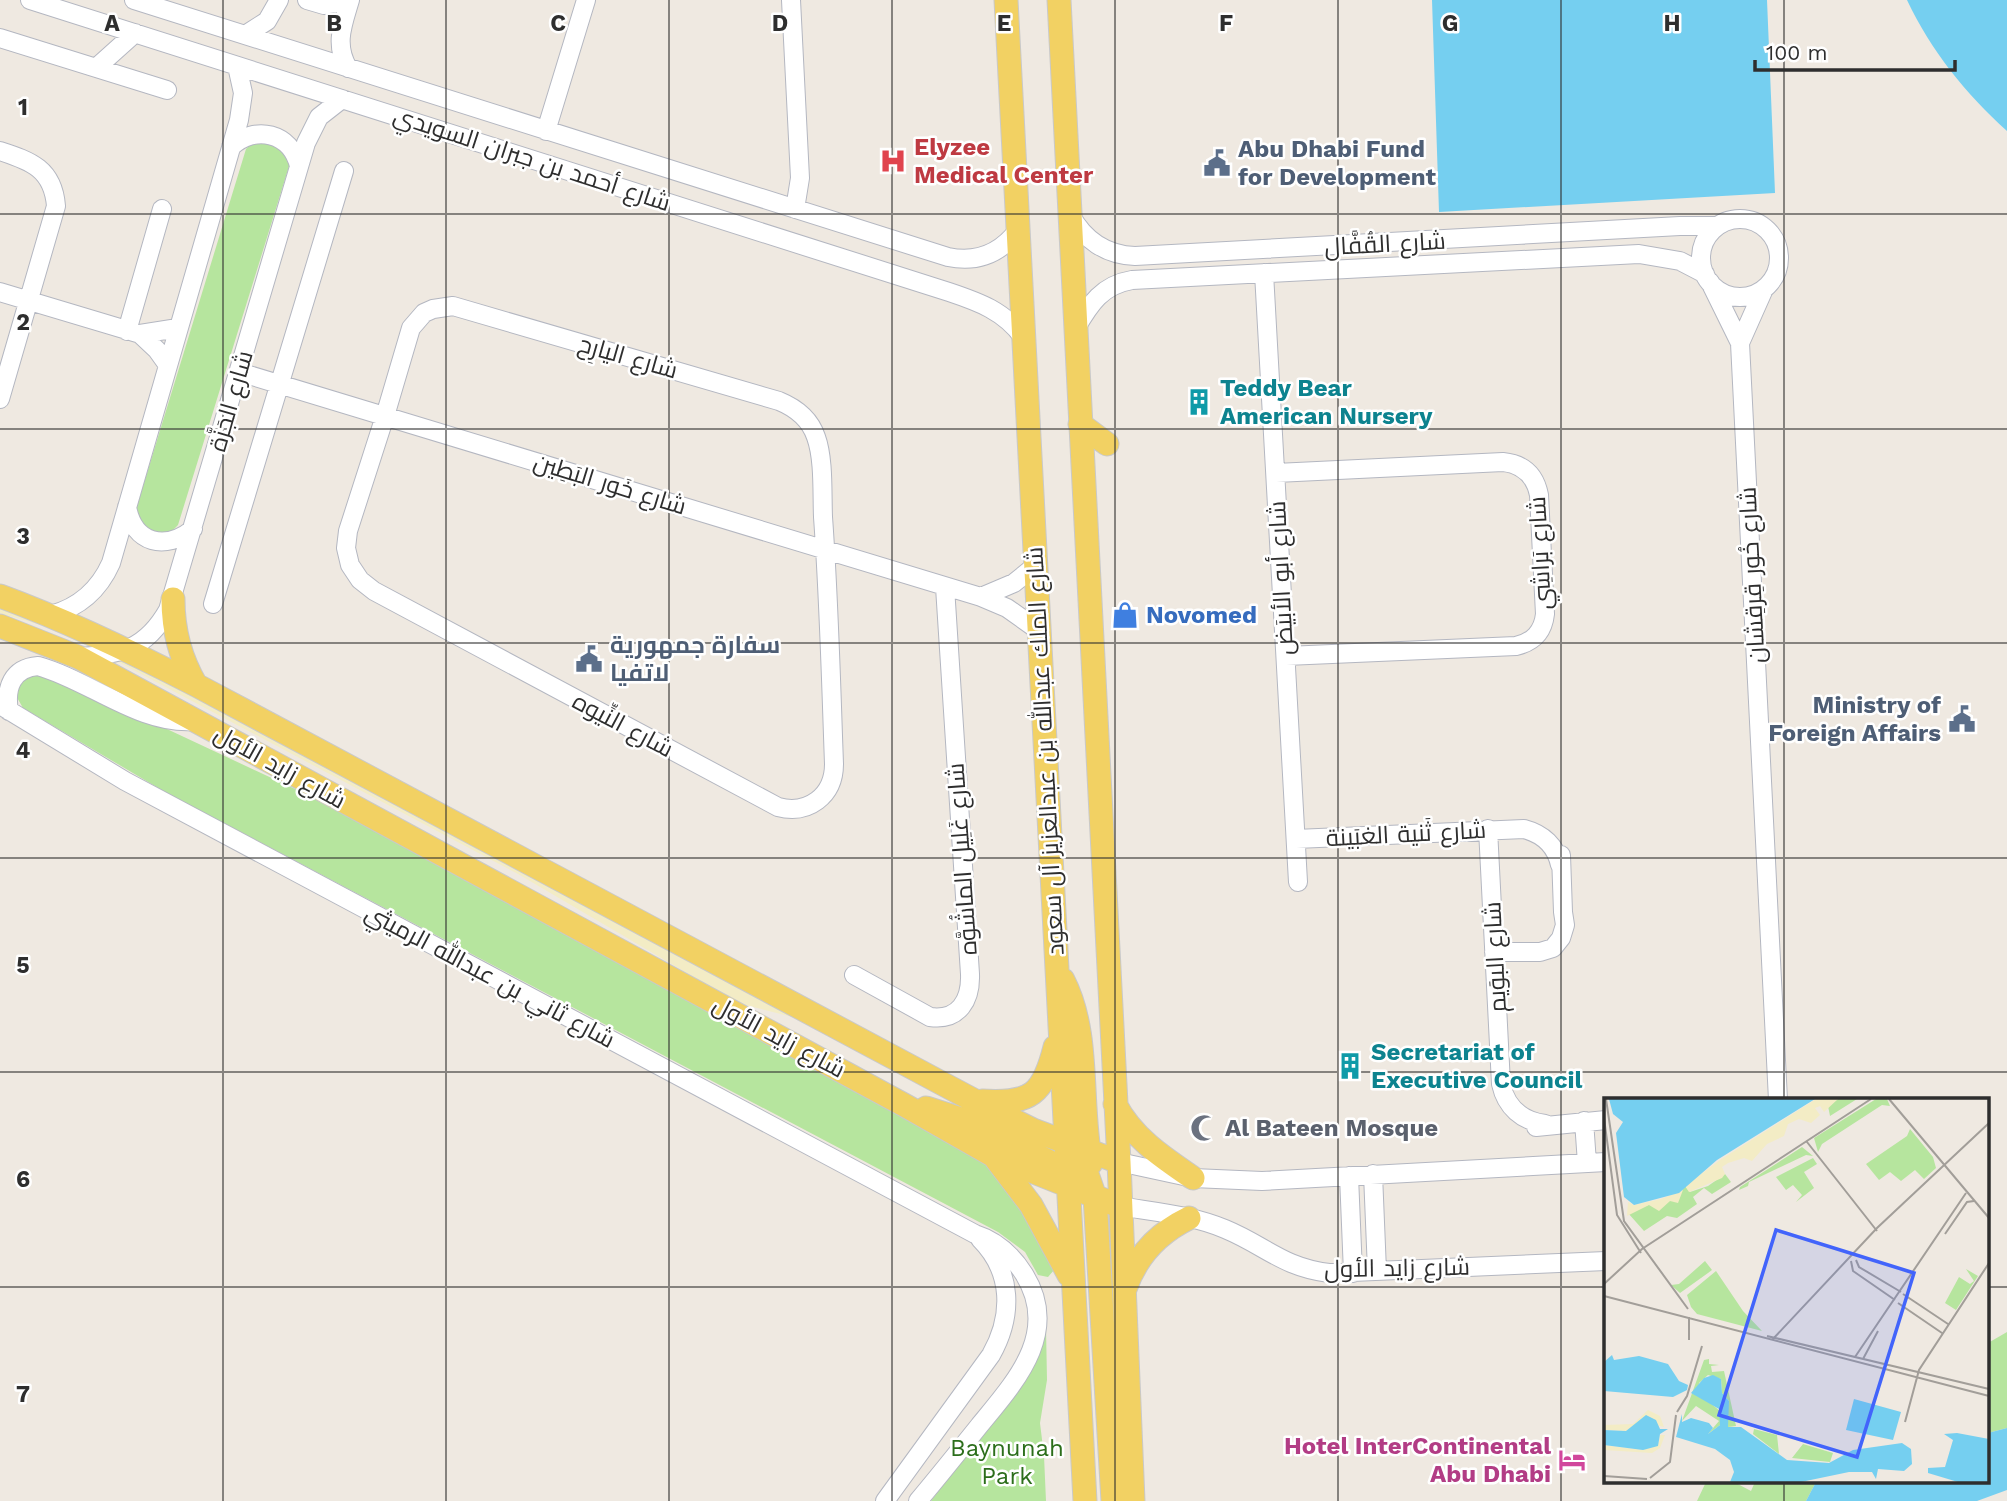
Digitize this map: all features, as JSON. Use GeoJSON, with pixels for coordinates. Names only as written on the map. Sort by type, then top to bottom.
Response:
{"type":"FeatureCollection","features":[{"type":"Feature","properties":{"kind":"main road","name":"شارع الملك عبدالله بن عبدالعزيز آل سعود"},"geometry":{"type":"LineString","coordinates":[[1006,0],[1085,1501]]}},
{"type":"Feature","properties":{"kind":"main road","name":"شارع الملك عبدالله بن عبدالعزيز آل سعود"},"geometry":{"type":"LineString","coordinates":[[1059,0],[1119,1162],[1133,1501]]}},
{"type":"Feature","properties":{"kind":"main road"},"geometry":{"type":"LineString","coordinates":[[1080,424],[1107,444]]}},
{"type":"Feature","properties":{"kind":"main road","name":"شارع زايد الأول"},"geometry":{"type":"LineString","coordinates":[[0,596],[51,615],[129,650],[975,1101],[1033,1130],[1119,1162]]}},
{"type":"Feature","properties":{"kind":"main road"},"geometry":{"type":"LineString","coordinates":[[173,599],[179,647],[196,685]]}},
{"type":"Feature","properties":{"kind":"main road","name":"شارع زايد الأول"},"geometry":{"type":"LineString","coordinates":[[0,626],[78,657],[994,1156],[1093,1184],[1119,1206]]}},
{"type":"Feature","properties":{"kind":"main road"},"geometry":{"type":"LineString","coordinates":[[1056,968],[1069,990],[1076,1014],[1093,1184],[1113,1501]]}},
{"type":"Feature","properties":{"kind":"main road"},"geometry":{"type":"LineString","coordinates":[[975,1101],[1013,1102],[1037,1090],[1048,1074],[1060,1029]]}},
{"type":"Feature","properties":{"kind":"main road"},"geometry":{"type":"LineString","coordinates":[[1114,1102],[1132,1130],[1147,1146],[1193,1178]]}},
{"type":"Feature","properties":{"kind":"main road"},"geometry":{"type":"LineString","coordinates":[[906,1106],[933,1109],[958,1117],[1067,1178]]}},
{"type":"Feature","properties":{"kind":"main road"},"geometry":{"type":"LineString","coordinates":[[1065,1143],[1079,1159],[1093,1184]]}},
{"type":"Feature","properties":{"kind":"main road"},"geometry":{"type":"LineString","coordinates":[[994,1156],[1031,1205],[1074,1287]]}},
{"type":"Feature","properties":{"kind":"main road"},"geometry":{"type":"LineString","coordinates":[[1093,1184],[1119,1162]]}},
{"type":"Feature","properties":{"kind":"main road"},"geometry":{"type":"LineString","coordinates":[[1123,1296],[1128,1280],[1146,1251],[1167,1231],[1189,1218]]}},
{"type":"Feature","properties":{"kind":"street","name":"شارع أحمد بن جبران السويدي"},"geometry":{"type":"LineString","coordinates":[[30,0],[980,303],[1004,316],[1023,337]]}},
{"type":"Feature","properties":{"kind":"street","name":"شارع أحمد بن جبران السويدي"},"geometry":{"type":"LineString","coordinates":[[134,0],[956,259],[979,258],[996,252],[1005,246],[1018,230]]}},
{"type":"Feature","properties":{"kind":"street"},"geometry":{"type":"LineString","coordinates":[[245,35],[267,21],[279,0]]}},
{"type":"Feature","properties":{"kind":"street"},"geometry":{"type":"LineString","coordinates":[[307,0],[324,5],[347,0],[340,41],[342,56],[348,68]]}},
{"type":"Feature","properties":{"kind":"street"},"geometry":{"type":"LineString","coordinates":[[547,131],[586,0]]}},
{"type":"Feature","properties":{"kind":"street"},"geometry":{"type":"LineString","coordinates":[[791,0],[800,178],[795,209]]}},
{"type":"Feature","properties":{"kind":"street"},"geometry":{"type":"LineString","coordinates":[[96,68],[135,33]]}},
{"type":"Feature","properties":{"kind":"street"},"geometry":{"type":"LineString","coordinates":[[0,38],[167,90]]}},
{"type":"Feature","properties":{"kind":"street"},"geometry":{"type":"LineString","coordinates":[[51,615],[81,602],[99,586],[111,563],[243,102],[237,66]]}},
{"type":"Feature","properties":{"kind":"street","name":"شارع الجَزَّة"},"geometry":{"type":"LineString","coordinates":[[129,650],[155,629],[173,599],[299,166],[314,125],[326,110],[342,99]]}},
{"type":"Feature","properties":{"kind":"street"},"geometry":{"type":"LineString","coordinates":[[231,147],[251,134],[275,136],[289,145],[299,166]]}},
{"type":"Feature","properties":{"kind":"street"},"geometry":{"type":"LineString","coordinates":[[0,151],[36,165],[49,180],[55,197],[55,215],[0,397]]}},
{"type":"Feature","properties":{"kind":"street"},"geometry":{"type":"LineString","coordinates":[[213,604],[344,171]]}},
{"type":"Feature","properties":{"kind":"street"},"geometry":{"type":"LineString","coordinates":[[133,332],[162,209]]}},
{"type":"Feature","properties":{"kind":"street","name":"شارع القُفَّال"},"geometry":{"type":"LineString","coordinates":[[1070,214],[1081,231],[1104,249],[1125,256],[1717,226]]}},
{"type":"Feature","properties":{"kind":"street"},"geometry":{"type":"LineString","coordinates":[[1747,220],[1765,228],[1772,236],[1779,254],[1779,264],[1776,274],[1764,289],[1746,296],[1736,296],[1717,289],[1708,278],[1702,253],[1709,234],[1717,226],[1727,221],[1747,220]]}},
{"type":"Feature","properties":{"kind":"street","name":"شارع القُفَّال"},"geometry":{"type":"LineString","coordinates":[[1076,328],[1100,293],[1118,282],[1139,280],[1639,254],[1673,259],[1708,278]]}},
{"type":"Feature","properties":{"kind":"street"},"geometry":{"type":"LineString","coordinates":[[1139,280],[1136,267],[1143,256]]}},
{"type":"Feature","properties":{"kind":"street","name":"شارع أبو الأبيَض"},"geometry":{"type":"LineString","coordinates":[[1264,273],[1298,882]]}},
{"type":"Feature","properties":{"kind":"street","name":"شارع خُور قِرقِشان"},"geometry":{"type":"LineString","coordinates":[[1708,278],[1740,343],[1778,1098]]}},
{"type":"Feature","properties":{"kind":"street","name":"شارع خُور قِرقِشان"},"geometry":{"type":"LineString","coordinates":[[1740,343],[1764,289]]}},
{"type":"Feature","properties":{"kind":"street"},"geometry":{"type":"LineString","coordinates":[[0,292],[133,332],[157,350],[167,364]]}},
{"type":"Feature","properties":{"kind":"street","name":"شارع اليارِح"},"geometry":{"type":"LineString","coordinates":[[386,416],[411,328],[425,313],[443,307],[462,308],[779,401],[801,414],[816,436],[826,550]]}},
{"type":"Feature","properties":{"kind":"street"},"geometry":{"type":"LineString","coordinates":[[133,332],[178,328]]}},
{"type":"Feature","properties":{"kind":"street","name":"شارع خَور البَطِين"},"geometry":{"type":"LineString","coordinates":[[239,372],[981,597],[1007,608],[1038,630]]}},
{"type":"Feature","properties":{"kind":"street","name":"شارع النِّيوه"},"geometry":{"type":"LineString","coordinates":[[386,416],[346,539],[350,565],[360,580],[374,591],[447,631],[770,803],[786,809],[803,809],[818,801],[829,789],[834,773],[826,550]]}},
{"type":"Feature","properties":{"kind":"street","name":"شارع بَراشِي"},"geometry":{"type":"LineString","coordinates":[[1276,473],[1511,463],[1530,474],[1539,495],[1545,614],[1541,629],[1531,641],[1516,646],[1286,656]]}},
{"type":"Feature","properties":{"kind":"street"},"geometry":{"type":"LineString","coordinates":[[127,507],[136,529],[156,541],[172,541],[193,529]]}},
{"type":"Feature","properties":{"kind":"street"},"geometry":{"type":"LineString","coordinates":[[981,597],[1014,583],[1035,566]]}},
{"type":"Feature","properties":{"kind":"street","name":"شارع غَلِيل الماشُوَّه"},"geometry":{"type":"LineString","coordinates":[[854,975],[930,1017],[956,1013],[969,996],[945,587]]}},
{"type":"Feature","properties":{"kind":"street"},"geometry":{"type":"LineString","coordinates":[[78,657],[129,650]]}},
{"type":"Feature","properties":{"kind":"street","name":"شارع ثاني بن عبدالله الرميثي"},"geometry":{"type":"LineString","coordinates":[[196,721],[178,722],[155,717],[38,666],[25,669],[11,681],[4,708],[125,781],[975,1234],[991,1240],[1010,1255],[1026,1278],[1035,1300],[1037,1325],[1033,1347],[1024,1368],[1006,1393],[918,1501]]}},
{"type":"Feature","properties":{"kind":"street","name":"شارع ثَنية الغبَينة"},"geometry":{"type":"LineString","coordinates":[[1296,839],[1488,830],[1523,825],[1537,825],[1550,832],[1561,851],[1565,925],[1558,943],[1547,951],[1494,952]]}},
{"type":"Feature","properties":{"kind":"street","name":"شارع البوَيم"},"geometry":{"type":"LineString","coordinates":[[1488,830],[1501,1084],[1506,1100],[1516,1112],[1530,1121],[1545,1124],[1604,1120]]}},
{"type":"Feature","properties":{"kind":"street"},"geometry":{"type":"LineString","coordinates":[[1584,1121],[1587,1163]]}},
{"type":"Feature","properties":{"kind":"street","name":"شارع زايد الأول"},"geometry":{"type":"LineString","coordinates":[[1119,1162],[1193,1178],[1262,1181],[1604,1162]]}},
{"type":"Feature","properties":{"kind":"street"},"geometry":{"type":"LineString","coordinates":[[1373,1174],[1377,1271]]}},
{"type":"Feature","properties":{"kind":"street"},"geometry":{"type":"LineString","coordinates":[[1349,1176],[1353,1273]]}},
{"type":"Feature","properties":{"kind":"street","name":"شارع زايد الأول"},"geometry":{"type":"LineString","coordinates":[[1119,1206],[1189,1218],[1227,1230],[1287,1263],[1315,1271],[1353,1273],[1604,1261]]}},
{"type":"Feature","properties":{"kind":"street","name":"شارع ثاني بن عبدالله الرميثي"},"geometry":{"type":"LineString","coordinates":[[885,1501],[991,1355],[1002,1333],[1008,1300],[998,1264],[975,1234]]}},
{"type":"Feature","properties":{"kind":"street"},"geometry":{"type":"LineString","coordinates":[[978,1373],[997,1376],[1006,1393]]}},
{"type":"Feature","properties":{"kind":"green space"},"geometry":{"type":"Polygon","coordinates":[[[264,136],[291,160],[178,525],[169,534],[160,536],[138,522],[136,509],[246,149],[264,136]]]}},
{"type":"Feature","properties":{"kind":"green space"},"geometry":{"type":"Polygon","coordinates":[[[43,671],[372,825],[996,1169],[1019,1200],[1054,1270],[1048,1277],[1038,1275],[1025,1252],[998,1232],[165,792],[23,708],[15,694],[19,681],[43,671]]]}},
{"type":"Feature","properties":{"kind":"green space","name":"Baynunah Park"},"geometry":{"type":"Polygon","coordinates":[[[1046,1328],[1047,1380],[1040,1423],[1046,1501],[931,1501],[1030,1370],[1046,1328]]]}},
{"type":"Feature","properties":{"kind":"green space"},"geometry":{"type":"Polygon","coordinates":[[[2007,1332],[2007,1428],[1990,1432],[1990,1342],[2007,1332]]]}},
{"type":"Feature","properties":{"kind":"green space"},"geometry":{"type":"Polygon","coordinates":[[[1705,1484],[1738,1484],[1751,1491],[1754,1484],[1815,1484],[1806,1501],[1697,1501],[1705,1484]]]}},
{"type":"Feature","properties":{"kind":"sand"},"geometry":{"type":"Polygon","coordinates":[[[0,604],[98,642],[796,1018],[738,1003],[518,874],[96,650],[44,626],[0,613],[0,604]]]}},
{"type":"Feature","properties":{"kind":"water"},"geometry":{"type":"Polygon","coordinates":[[[1432,0],[1767,0],[1775,193],[1439,212],[1432,0]]]}},
{"type":"Feature","properties":{"kind":"water"},"geometry":{"type":"Polygon","coordinates":[[[1907,0],[2007,0],[2007,131],[1977,102],[1938,54],[1907,0]]]}},
{"type":"Feature","properties":{"kind":"water"},"geometry":{"type":"Polygon","coordinates":[[[2007,1428],[2007,1490],[1977,1501],[1806,1501],[1815,1484],[1990,1484],[1990,1432],[2007,1428]]]}},
{"type":"Feature","properties":{"kind":"place","name":"Elyzee Medical Center"},"geometry":{"type":"Point","coordinates":[893,161]}},
{"type":"Feature","properties":{"kind":"place","name":"Abu Dhabi Fund for Development"},"geometry":{"type":"Point","coordinates":[1217,163]}},
{"type":"Feature","properties":{"kind":"place","name":"Teddy Bear American Nursery"},"geometry":{"type":"Point","coordinates":[1199,402]}},
{"type":"Feature","properties":{"kind":"place","name":"Novomed"},"geometry":{"type":"Point","coordinates":[1125,615]}},
{"type":"Feature","properties":{"kind":"place","name":"سفارة جمهورية لاتفيا"},"geometry":{"type":"Point","coordinates":[589,659]}},
{"type":"Feature","properties":{"kind":"place","name":"Ministry of Foreign Affairs"},"geometry":{"type":"Point","coordinates":[1962,719]}},
{"type":"Feature","properties":{"kind":"place","name":"Secretariat of Executive Council"},"geometry":{"type":"Point","coordinates":[1350,1066]}},
{"type":"Feature","properties":{"kind":"place","name":"Al Bateen Mosque"},"geometry":{"type":"Point","coordinates":[1204,1128]}},
{"type":"Feature","properties":{"kind":"place","name":"Hotel InterContinental Abu Dhabi"},"geometry":{"type":"Point","coordinates":[1572,1460]}}]}
